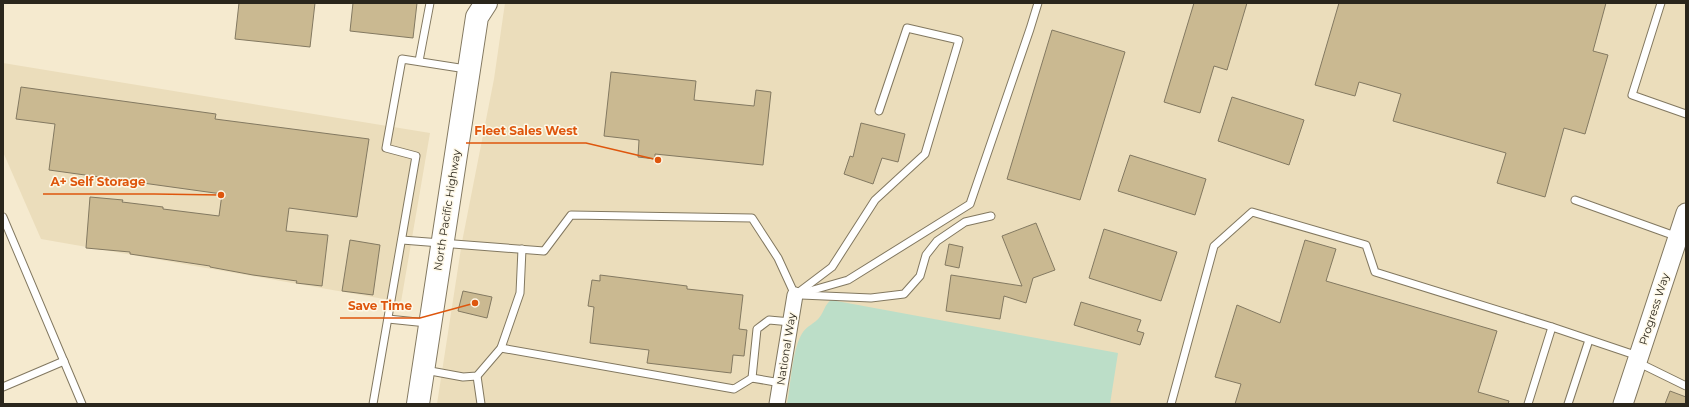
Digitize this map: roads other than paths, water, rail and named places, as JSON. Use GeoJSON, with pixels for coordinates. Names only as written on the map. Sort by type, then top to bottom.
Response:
{"type":"FeatureCollection","features":[{"type":"Feature","properties":{"kind":"main road","name":"North Pacific Highway"},"geometry":{"type":"LineString","coordinates":[[418,404],[429,323],[478,8]]}},
{"type":"Feature","properties":{"kind":"street","name":"Progress Way"},"geometry":{"type":"LineString","coordinates":[[1623,404],[1686,213]]}},
{"type":"Feature","properties":{"kind":"street","name":"National Way"},"geometry":{"type":"LineString","coordinates":[[777,404],[795,295]]}},
{"type":"Feature","properties":{"kind":"lane"},"geometry":{"type":"LineString","coordinates":[[419,61],[430,3]]}},
{"type":"Feature","properties":{"kind":"lane"},"geometry":{"type":"LineString","coordinates":[[795,295],[848,280],[970,204],[1038,3]]}},
{"type":"Feature","properties":{"kind":"lane"},"geometry":{"type":"LineString","coordinates":[[1661,3],[1632,95],[1686,114]]}},
{"type":"Feature","properties":{"kind":"lane"},"geometry":{"type":"LineString","coordinates":[[795,295],[832,267],[875,200],[925,154],[959,40],[907,28],[879,111]]}},
{"type":"Feature","properties":{"kind":"lane"},"geometry":{"type":"LineString","coordinates":[[373,404],[416,156],[386,148],[402,59],[469,69]]}},
{"type":"Feature","properties":{"kind":"lane"},"geometry":{"type":"LineString","coordinates":[[1575,200],[1678,237]]}},
{"type":"Feature","properties":{"kind":"lane"},"geometry":{"type":"LineString","coordinates":[[1171,404],[1214,246],[1252,212],[1366,245],[1375,272],[1589,340],[1638,359],[1686,386]]}},
{"type":"Feature","properties":{"kind":"lane"},"geometry":{"type":"LineString","coordinates":[[402,240],[544,251],[571,215],[752,218],[778,258],[795,295]]}},
{"type":"Feature","properties":{"kind":"lane"},"geometry":{"type":"LineString","coordinates":[[795,295],[872,298],[904,294],[920,276],[926,255],[938,241],[965,222],[991,216]]}},
{"type":"Feature","properties":{"kind":"lane"},"geometry":{"type":"LineString","coordinates":[[3,217],[82,404]]}},
{"type":"Feature","properties":{"kind":"lane"},"geometry":{"type":"LineString","coordinates":[[423,369],[464,377],[477,376],[501,348],[520,293],[522,249]]}},
{"type":"Feature","properties":{"kind":"lane"},"geometry":{"type":"LineString","coordinates":[[388,320],[429,323]]}},
{"type":"Feature","properties":{"kind":"lane"},"geometry":{"type":"LineString","coordinates":[[752,378],[757,329],[769,320],[790,322]]}},
{"type":"Feature","properties":{"kind":"lane"},"geometry":{"type":"LineString","coordinates":[[1528,404],[1552,327]]}},
{"type":"Feature","properties":{"kind":"lane"},"geometry":{"type":"LineString","coordinates":[[1568,404],[1589,340]]}},
{"type":"Feature","properties":{"kind":"lane"},"geometry":{"type":"LineString","coordinates":[[501,348],[734,389],[752,378],[781,383]]}},
{"type":"Feature","properties":{"kind":"lane"},"geometry":{"type":"LineString","coordinates":[[3,387],[64,361]]}},
{"type":"Feature","properties":{"kind":"lane"},"geometry":{"type":"LineString","coordinates":[[477,376],[482,404]]}},
{"type":"Feature","properties":{"kind":"place","name":"Fleet Sales West"},"geometry":{"type":"Point","coordinates":[658,160]}},
{"type":"Feature","properties":{"kind":"place","name":"A+ Self Storage"},"geometry":{"type":"Point","coordinates":[221,195]}},
{"type":"Feature","properties":{"kind":"place","name":"Save Time"},"geometry":{"type":"Point","coordinates":[475,303]}}]}
